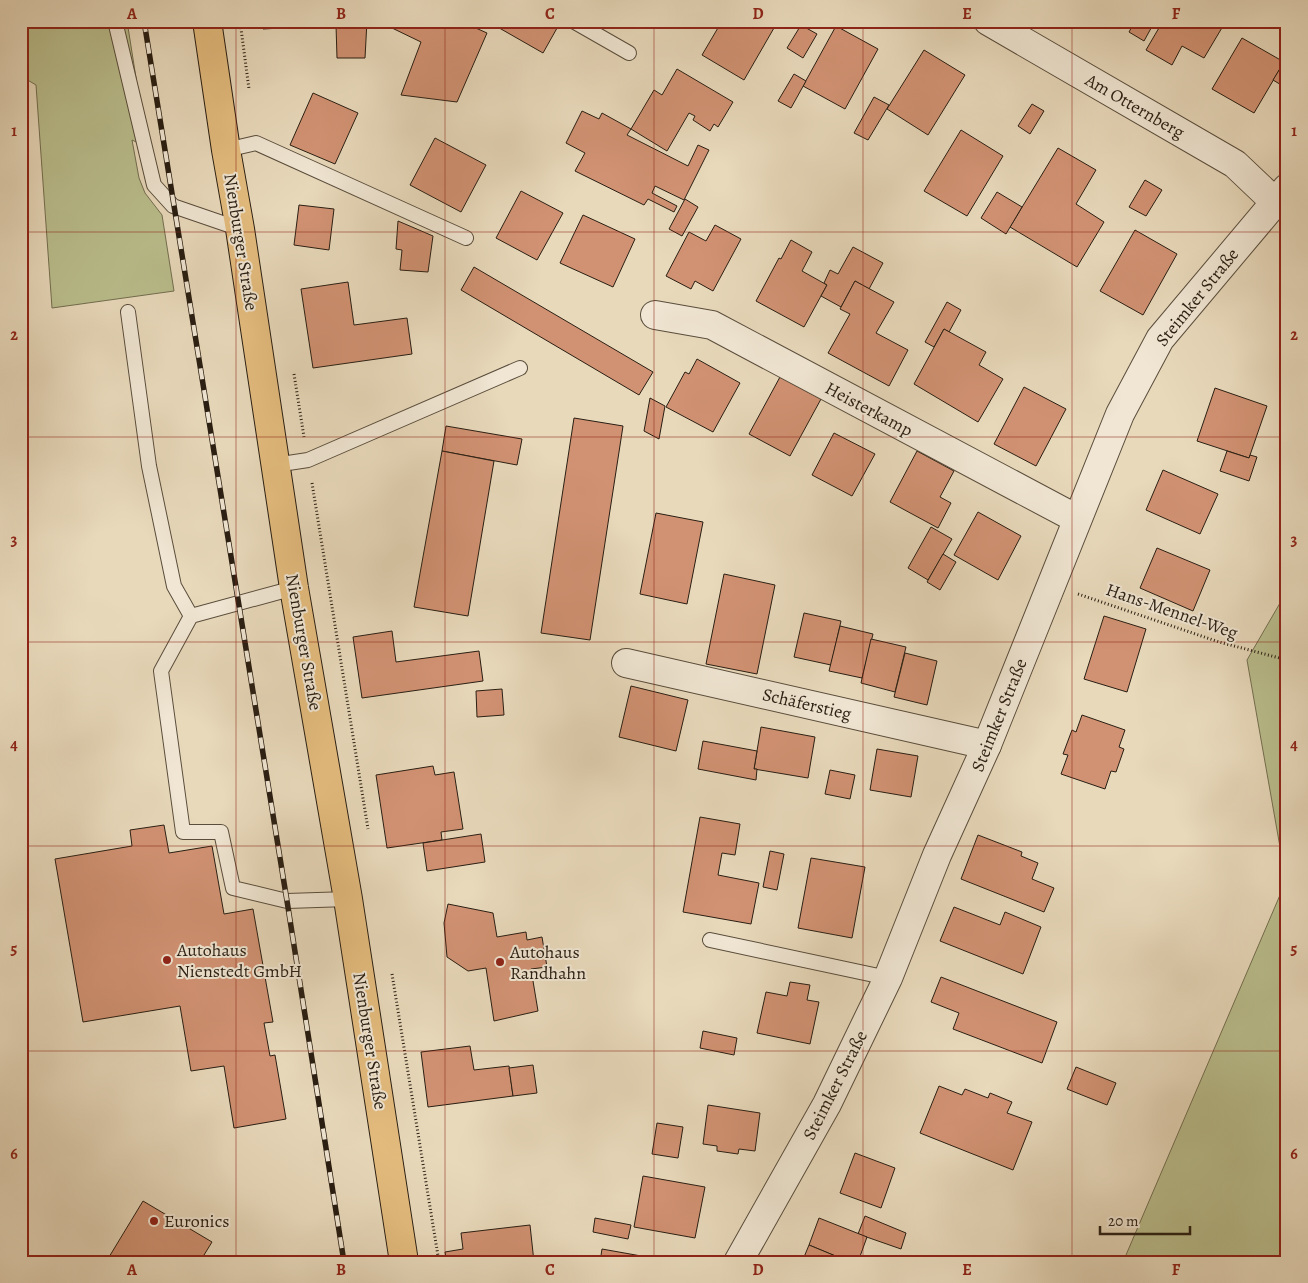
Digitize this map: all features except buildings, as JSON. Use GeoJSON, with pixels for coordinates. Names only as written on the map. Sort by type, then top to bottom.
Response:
{"type":"FeatureCollection","features":[{"type":"Feature","properties":{"kind":"main road","name":"Nienburger Straße"},"geometry":{"type":"LineString","coordinates":[[208,21],[226,150],[240,229],[294,588],[348,899],[404,1262]]}},
{"type":"Feature","properties":{"kind":"street","name":"Am Otternberg"},"geometry":{"type":"LineString","coordinates":[[988,21],[1235,164],[1281,195]]}},
{"type":"Feature","properties":{"kind":"street","name":"Steimker Straße"},"geometry":{"type":"LineString","coordinates":[[738,1262],[827,1104],[888,978],[937,855],[988,745],[1050,585],[1120,414],[1160,340],[1281,195]]}},
{"type":"Feature","properties":{"kind":"street","name":"Heisterkamp"},"geometry":{"type":"LineString","coordinates":[[655,315],[712,325],[1077,519]]}},
{"type":"Feature","properties":{"kind":"street","name":"Schäferstieg"},"geometry":{"type":"LineString","coordinates":[[626,663],[988,745]]}},
{"type":"Feature","properties":{"kind":"lane"},"geometry":{"type":"LineString","coordinates":[[115,21],[154,185],[174,206],[240,229]]}},
{"type":"Feature","properties":{"kind":"lane"},"geometry":{"type":"LineString","coordinates":[[573,21],[629,53]]}},
{"type":"Feature","properties":{"kind":"lane"},"geometry":{"type":"LineString","coordinates":[[226,150],[256,143],[466,238]]}},
{"type":"Feature","properties":{"kind":"lane"},"geometry":{"type":"LineString","coordinates":[[128,312],[150,466],[174,586],[191,616]]}},
{"type":"Feature","properties":{"kind":"lane"},"geometry":{"type":"LineString","coordinates":[[275,465],[308,460],[520,368]]}},
{"type":"Feature","properties":{"kind":"lane"},"geometry":{"type":"LineString","coordinates":[[294,588],[191,616],[162,672],[184,832],[221,832],[233,888],[287,901],[348,899]]}},
{"type":"Feature","properties":{"kind":"lane"},"geometry":{"type":"LineString","coordinates":[[710,940],[888,978]]}},
{"type":"Feature","properties":{"kind":"path"},"geometry":{"type":"LineString","coordinates":[[240,21],[250,96]]}},
{"type":"Feature","properties":{"kind":"path"},"geometry":{"type":"LineString","coordinates":[[294,374],[368,832]]}},
{"type":"Feature","properties":{"kind":"path","name":"Hans-Mennel-Weg"},"geometry":{"type":"LineString","coordinates":[[1050,585],[1220,642],[1287,660]]}},
{"type":"Feature","properties":{"kind":"path"},"geometry":{"type":"LineString","coordinates":[[391,968],[439,1262]]}},
{"type":"Feature","properties":{"kind":"green space"},"geometry":{"type":"Polygon","coordinates":[[[21,21],[127,21],[147,147],[132,140],[139,178],[145,193],[162,215],[174,291],[52,308],[36,85],[21,76],[21,21]]]}},
{"type":"Feature","properties":{"kind":"green space"},"geometry":{"type":"Polygon","coordinates":[[[1287,591],[1287,1262],[1123,1262],[1286,881],[1247,660],[1287,591]]]}},
{"type":"Feature","properties":{"kind":"railway"},"geometry":{"type":"LineString","coordinates":[[144,21],[344,1262]]}},
{"type":"Feature","properties":{"kind":"place","name":"Autohaus Nienstedt GmbH"},"geometry":{"type":"Point","coordinates":[167,960]}},
{"type":"Feature","properties":{"kind":"place","name":"Autohaus Randhahn"},"geometry":{"type":"Point","coordinates":[500,962]}},
{"type":"Feature","properties":{"kind":"place","name":"Euronics"},"geometry":{"type":"Point","coordinates":[154,1221]}}]}
